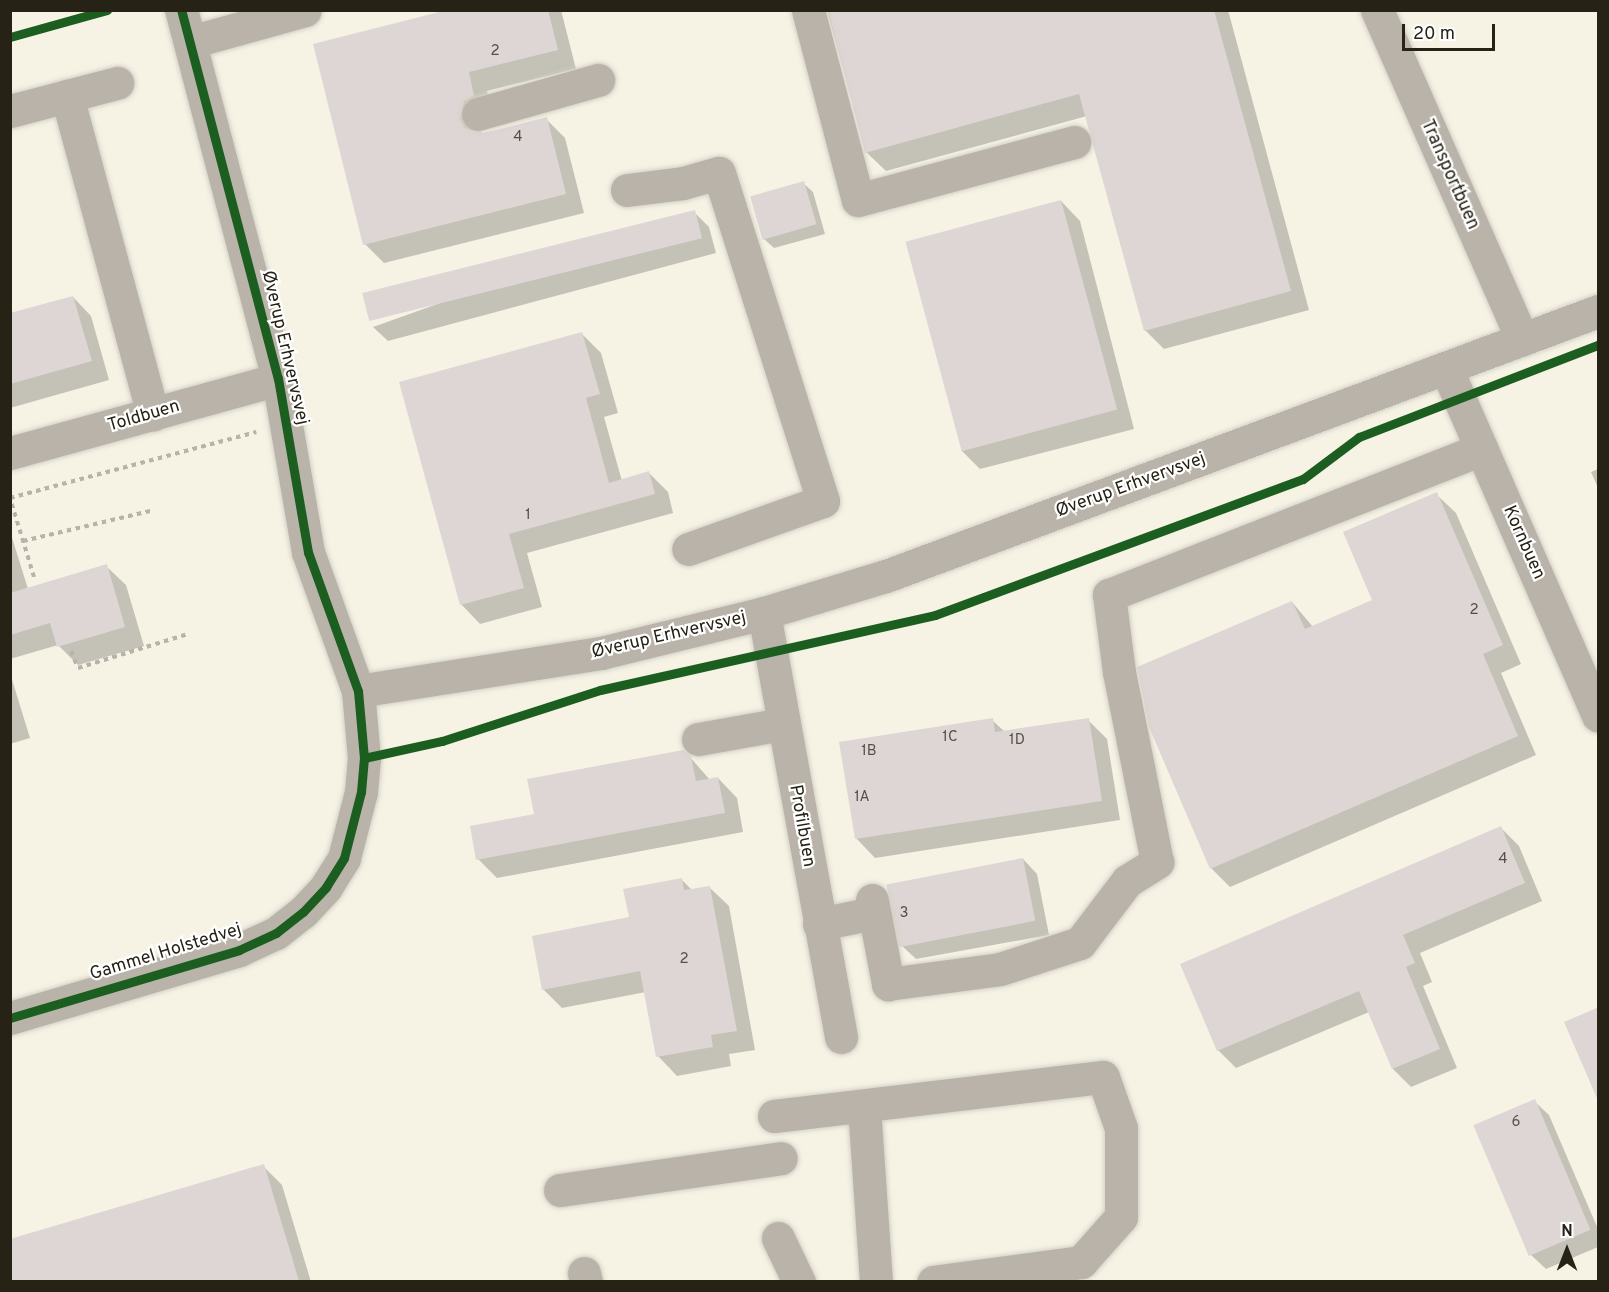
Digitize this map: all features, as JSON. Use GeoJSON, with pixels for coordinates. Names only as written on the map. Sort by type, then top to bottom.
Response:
{"type":"FeatureCollection","features":[{"type":"Feature","properties":{"kind":"street","name":"Øverup Erhvervsvej"},"geometry":{"type":"LineString","coordinates":[[181,10],[278,379],[308,552],[358,691],[601,653],[764,614],[886,576],[1447,370],[1599,311]]}},
{"type":"Feature","properties":{"kind":"street"},"geometry":{"type":"LineString","coordinates":[[190,42],[305,10]]}},
{"type":"Feature","properties":{"kind":"street"},"geometry":{"type":"LineString","coordinates":[[808,10],[858,200],[1074,142]]}},
{"type":"Feature","properties":{"kind":"street","name":"Transportbuen"},"geometry":{"type":"LineString","coordinates":[[1377,10],[1522,339]]}},
{"type":"Feature","properties":{"kind":"street"},"geometry":{"type":"LineString","coordinates":[[478,114],[598,80]]}},
{"type":"Feature","properties":{"kind":"street"},"geometry":{"type":"LineString","coordinates":[[10,111],[117,83]]}},
{"type":"Feature","properties":{"kind":"street"},"geometry":{"type":"LineString","coordinates":[[67,96],[153,415]]}},
{"type":"Feature","properties":{"kind":"street"},"geometry":{"type":"LineString","coordinates":[[627,190],[683,183],[719,173],[823,501],[688,549]]}},
{"type":"Feature","properties":{"kind":"street","name":"Kornbuen"},"geometry":{"type":"LineString","coordinates":[[1447,370],[1599,715]]}},
{"type":"Feature","properties":{"kind":"street","name":"Toldbuen"},"geometry":{"type":"LineString","coordinates":[[10,453],[278,379]]}},
{"type":"Feature","properties":{"kind":"street"},"geometry":{"type":"LineString","coordinates":[[819,924],[873,906],[888,984],[1000,969],[1080,943],[1127,881],[1157,862],[1119,672],[1109,595],[1481,449]]}},
{"type":"Feature","properties":{"kind":"street","name":"Profilbuen"},"geometry":{"type":"LineString","coordinates":[[764,614],[782,724],[841,1037]]}},
{"type":"Feature","properties":{"kind":"street","name":"Gammel Holstedvej"},"geometry":{"type":"LineString","coordinates":[[10,1018],[239,950],[276,933],[303,912],[326,886],[344,858],[356,825],[364,758],[358,691]]}},
{"type":"Feature","properties":{"kind":"street"},"geometry":{"type":"LineString","coordinates":[[698,739],[782,724]]}},
{"type":"Feature","properties":{"kind":"street"},"geometry":{"type":"LineString","coordinates":[[774,1116],[1104,1077],[1121,1128],[1121,1217],[1081,1262],[933,1281]]}},
{"type":"Feature","properties":{"kind":"street"},"geometry":{"type":"LineString","coordinates":[[864,1106],[876,1281]]}},
{"type":"Feature","properties":{"kind":"street"},"geometry":{"type":"LineString","coordinates":[[560,1190],[781,1158]]}},
{"type":"Feature","properties":{"kind":"street"},"geometry":{"type":"LineString","coordinates":[[778,1238],[799,1281]]}},
{"type":"Feature","properties":{"kind":"path"},"geometry":{"type":"LineString","coordinates":[[33,577],[10,498],[286,424]]}},
{"type":"Feature","properties":{"kind":"path"},"geometry":{"type":"LineString","coordinates":[[23,541],[154,510]]}},
{"type":"Feature","properties":{"kind":"path"},"geometry":{"type":"LineString","coordinates":[[71,651],[78,668],[188,634]]}},
{"type":"Feature","properties":{"kind":"building"},"geometry":{"type":"Polygon","coordinates":[[[447,10],[548,10],[558,50],[469,72],[474,96],[464,101],[460,119],[465,128],[484,133],[547,117],[566,194],[363,245],[313,44],[447,10]]]}},
{"type":"Feature","properties":{"kind":"building"},"geometry":{"type":"Polygon","coordinates":[[[828,10],[1214,10],[1291,291],[1144,331],[1079,94],[865,153],[828,10]]]}},
{"type":"Feature","properties":{"kind":"building"},"geometry":{"type":"Polygon","coordinates":[[[804,181],[816,224],[763,240],[750,196],[804,181]]]}},
{"type":"Feature","properties":{"kind":"building"},"geometry":{"type":"Polygon","coordinates":[[[1061,200],[1117,410],[962,451],[905,242],[1061,200]]]}},
{"type":"Feature","properties":{"kind":"building"},"geometry":{"type":"Polygon","coordinates":[[[695,210],[702,238],[369,321],[362,293],[695,210]]]}},
{"type":"Feature","properties":{"kind":"building"},"geometry":{"type":"Polygon","coordinates":[[[73,296],[92,361],[10,384],[10,313],[73,296]]]}},
{"type":"Feature","properties":{"kind":"building"},"geometry":{"type":"Polygon","coordinates":[[[582,332],[600,394],[586,398],[609,483],[649,471],[655,494],[509,534],[524,588],[460,605],[399,382],[582,332]]]}},
{"type":"Feature","properties":{"kind":"building"},"geometry":{"type":"Polygon","coordinates":[[[1437,492],[1503,645],[1483,654],[1518,736],[1210,869],[1149,727],[1137,667],[1292,601],[1305,629],[1372,600],[1343,532],[1437,492]]]}},
{"type":"Feature","properties":{"kind":"building"},"geometry":{"type":"Polygon","coordinates":[[[107,564],[125,627],[57,647],[50,623],[10,635],[10,593],[107,564]]]}},
{"type":"Feature","properties":{"kind":"building"},"geometry":{"type":"Polygon","coordinates":[[[993,718],[995,732],[1089,718],[1102,801],[855,839],[839,742],[993,718]]]}},
{"type":"Feature","properties":{"kind":"building"},"geometry":{"type":"Polygon","coordinates":[[[683,750],[691,756],[696,781],[718,777],[725,813],[476,860],[470,826],[534,814],[527,779],[683,750]]]}},
{"type":"Feature","properties":{"kind":"building"},"geometry":{"type":"Polygon","coordinates":[[[1501,826],[1525,883],[1403,935],[1415,963],[1406,967],[1440,1049],[1392,1069],[1359,991],[1217,1051],[1180,964],[1501,826]]]}},
{"type":"Feature","properties":{"kind":"building"},"geometry":{"type":"Polygon","coordinates":[[[1023,858],[1035,921],[899,947],[887,885],[1023,858]]]}},
{"type":"Feature","properties":{"kind":"building"},"geometry":{"type":"Polygon","coordinates":[[[682,878],[684,890],[710,886],[737,1031],[711,1035],[713,1047],[656,1057],[640,971],[542,990],[532,936],[629,917],[623,889],[682,878]]]}},
{"type":"Feature","properties":{"kind":"building"},"geometry":{"type":"Polygon","coordinates":[[[1599,1007],[1599,1103],[1564,1022],[1599,1007]]]}},
{"type":"Feature","properties":{"kind":"building"},"geometry":{"type":"Polygon","coordinates":[[[1535,1099],[1590,1230],[1529,1256],[1473,1125],[1535,1099]]]}},
{"type":"Feature","properties":{"kind":"building"},"geometry":{"type":"Polygon","coordinates":[[[264,1164],[299,1281],[10,1281],[10,1239],[264,1164]]]}},
{"type":"Feature","properties":{"kind":"cycle path"},"geometry":{"type":"LineString","coordinates":[[10,37],[107,10]]}},
{"type":"Feature","properties":{"kind":"cycle path"},"geometry":{"type":"LineString","coordinates":[[10,1018],[239,950],[276,933],[303,912],[326,887],[344,858],[361,792],[364,758],[358,691],[308,552],[278,379],[181,10]]}},
{"type":"Feature","properties":{"kind":"cycle path"},"geometry":{"type":"LineString","coordinates":[[364,758],[442,741],[600,690],[935,615],[1303,479],[1359,437],[1598,345]]}}]}
